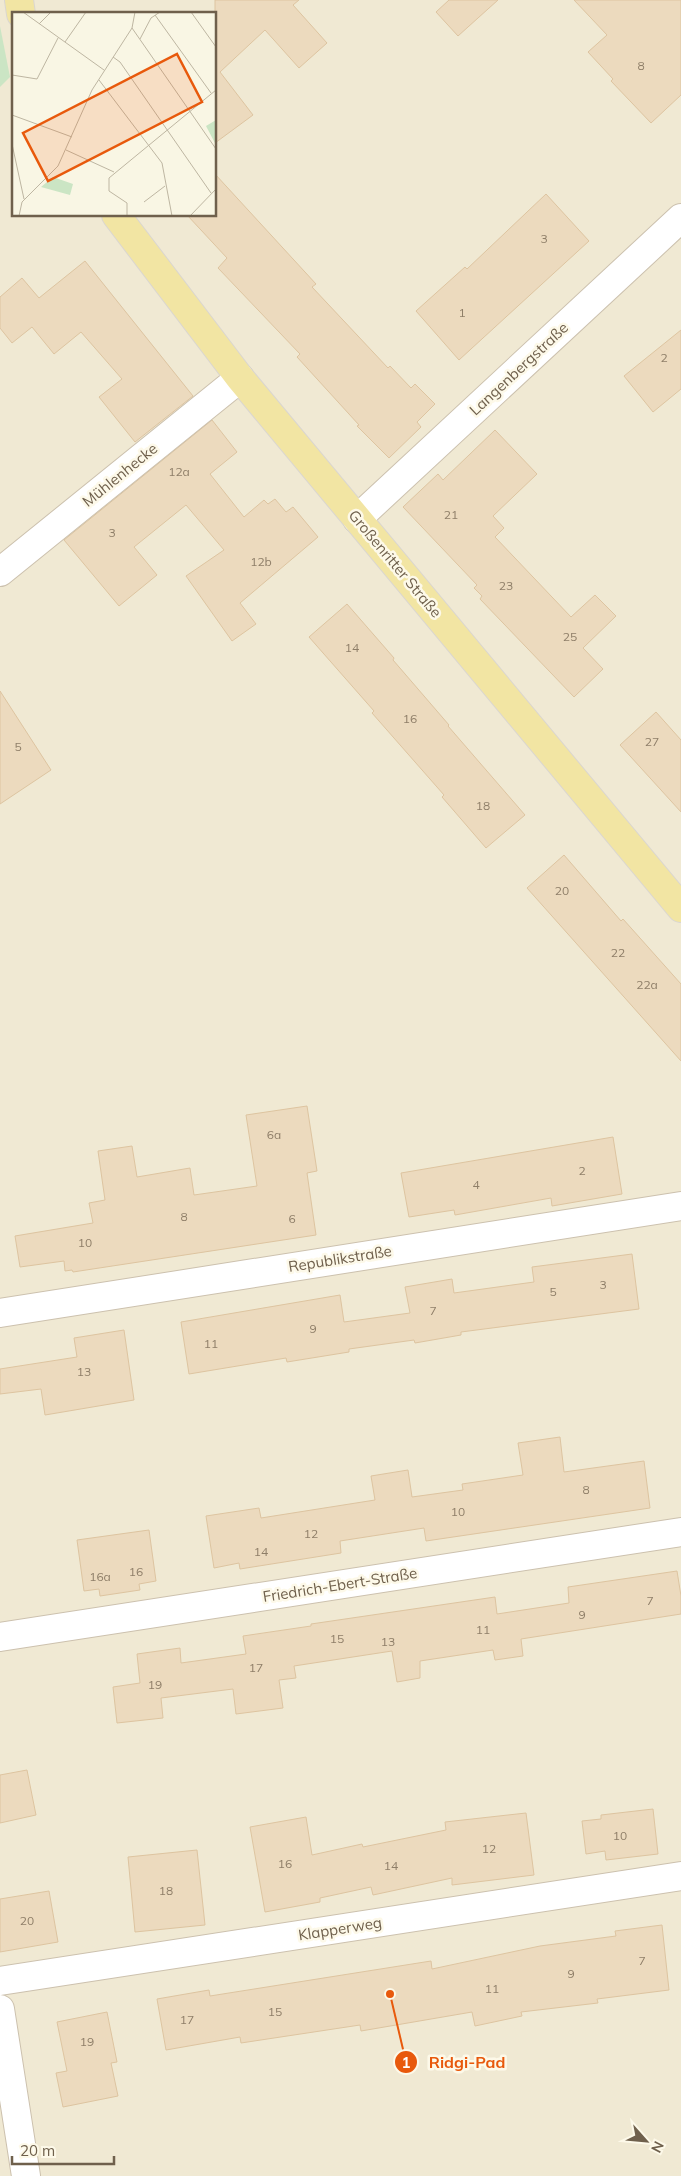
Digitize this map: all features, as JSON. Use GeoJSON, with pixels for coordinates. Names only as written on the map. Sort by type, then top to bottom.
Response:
{"type":"FeatureCollection","features":[{"type":"Feature","properties":{"kind":"main road","name":"Großenritter Straße"},"geometry":{"type":"LineString","coordinates":[[117,216],[240,378],[681,908]]}},
{"type":"Feature","properties":{"kind":"street","name":"Langenbergstraße"},"geometry":{"type":"LineString","coordinates":[[357,519],[681,218]]}},
{"type":"Feature","properties":{"kind":"street","name":"Mühlenhecke"},"geometry":{"type":"LineString","coordinates":[[0,572],[240,378]]}},
{"type":"Feature","properties":{"kind":"street","name":"Republikstraße"},"geometry":{"type":"LineString","coordinates":[[0,1313],[681,1206]]}},
{"type":"Feature","properties":{"kind":"street","name":"Friedrich-Ebert-Straße"},"geometry":{"type":"LineString","coordinates":[[0,1637],[681,1532]]}},
{"type":"Feature","properties":{"kind":"street","name":"Klapperweg"},"geometry":{"type":"LineString","coordinates":[[0,1981],[681,1876]]}},
{"type":"Feature","properties":{"kind":"street"},"geometry":{"type":"LineString","coordinates":[[0,2009],[26,2176]]}},
{"type":"Feature","properties":{"kind":"shaded area"},"geometry":{"type":"Polygon","coordinates":[[[0,0],[681,0],[681,2176],[0,2176],[0,0]]]}},
{"type":"Feature","properties":{"kind":"green space"},"geometry":{"type":"Polygon","coordinates":[[[0,26],[10,77],[0,87],[0,26]]]}},
{"type":"Feature","properties":{"kind":"building"},"geometry":{"type":"Polygon","coordinates":[[[215,0],[299,0],[293,5],[327,43],[299,68],[265,30],[220,72],[253,115],[216,142],[216,12],[215,0]]]}},
{"type":"Feature","properties":{"kind":"building"},"geometry":{"type":"Polygon","coordinates":[[[449,0],[498,0],[458,36],[436,12],[449,0]]]}},
{"type":"Feature","properties":{"kind":"building"},"geometry":{"type":"Polygon","coordinates":[[[574,0],[681,0],[681,95],[651,123],[611,81],[613,79],[588,52],[607,35],[574,0]]]}},
{"type":"Feature","properties":{"kind":"building"},"geometry":{"type":"Polygon","coordinates":[[[216,175],[316,284],[312,287],[388,368],[390,366],[411,388],[415,384],[435,404],[417,422],[421,427],[389,458],[357,426],[359,425],[297,357],[300,354],[218,268],[227,258],[188,216],[216,216],[216,175]]]}},
{"type":"Feature","properties":{"kind":"building"},"geometry":{"type":"Polygon","coordinates":[[[546,194],[589,241],[459,360],[416,311],[465,267],[467,269],[546,194]]]}},
{"type":"Feature","properties":{"kind":"building"},"geometry":{"type":"Polygon","coordinates":[[[85,261],[193,396],[135,442],[99,397],[122,379],[81,332],[54,354],[32,327],[12,343],[0,328],[0,297],[22,278],[39,298],[85,261]]]}},
{"type":"Feature","properties":{"kind":"building"},"geometry":{"type":"Polygon","coordinates":[[[681,330],[681,389],[653,412],[624,376],[681,330]]]}},
{"type":"Feature","properties":{"kind":"building"},"geometry":{"type":"Polygon","coordinates":[[[212,420],[237,452],[210,474],[244,517],[264,500],[268,504],[275,499],[286,512],[293,507],[318,537],[240,603],[256,624],[232,641],[186,576],[224,550],[186,505],[134,547],[157,575],[119,606],[64,540],[212,420]]]}},
{"type":"Feature","properties":{"kind":"building"},"geometry":{"type":"Polygon","coordinates":[[[495,430],[537,474],[493,516],[504,528],[495,537],[571,617],[595,595],[616,616],[583,648],[603,669],[574,697],[480,599],[482,596],[474,588],[477,585],[403,507],[438,474],[443,480],[495,430]]]}},
{"type":"Feature","properties":{"kind":"building"},"geometry":{"type":"Polygon","coordinates":[[[347,604],[525,815],[486,848],[442,797],[444,795],[372,713],[374,711],[309,637],[347,604]]]}},
{"type":"Feature","properties":{"kind":"building"},"geometry":{"type":"Polygon","coordinates":[[[0,691],[51,770],[0,804],[0,691]]]}},
{"type":"Feature","properties":{"kind":"building"},"geometry":{"type":"Polygon","coordinates":[[[656,712],[681,740],[681,812],[620,745],[656,712]]]}},
{"type":"Feature","properties":{"kind":"building"},"geometry":{"type":"Polygon","coordinates":[[[564,855],[621,921],[623,919],[681,984],[681,1061],[527,888],[564,855]]]}},
{"type":"Feature","properties":{"kind":"building"},"geometry":{"type":"Polygon","coordinates":[[[307,1106],[317,1171],[307,1173],[316,1235],[73,1272],[72,1270],[65,1271],[64,1261],[20,1267],[15,1236],[93,1223],[89,1203],[105,1200],[98,1151],[132,1146],[137,1177],[190,1168],[194,1195],[257,1186],[246,1115],[307,1106]]]}},
{"type":"Feature","properties":{"kind":"building"},"geometry":{"type":"Polygon","coordinates":[[[613,1137],[622,1194],[552,1206],[551,1198],[455,1215],[454,1210],[409,1217],[401,1173],[613,1137]]]}},
{"type":"Feature","properties":{"kind":"building"},"geometry":{"type":"Polygon","coordinates":[[[632,1254],[639,1309],[461,1332],[461,1335],[415,1343],[414,1340],[349,1349],[349,1352],[287,1362],[286,1358],[189,1374],[181,1322],[340,1295],[344,1322],[410,1313],[405,1287],[452,1279],[454,1293],[534,1282],[532,1267],[632,1254]]]}},
{"type":"Feature","properties":{"kind":"building"},"geometry":{"type":"Polygon","coordinates":[[[124,1330],[134,1400],[45,1415],[41,1389],[0,1394],[0,1369],[77,1357],[74,1338],[124,1330]]]}},
{"type":"Feature","properties":{"kind":"building"},"geometry":{"type":"Polygon","coordinates":[[[560,1437],[564,1472],[644,1461],[650,1508],[426,1541],[424,1528],[340,1541],[341,1553],[240,1569],[239,1563],[214,1568],[206,1516],[259,1508],[261,1518],[375,1500],[371,1476],[408,1470],[412,1497],[463,1490],[462,1484],[523,1475],[518,1443],[560,1437]]]}},
{"type":"Feature","properties":{"kind":"building"},"geometry":{"type":"Polygon","coordinates":[[[149,1530],[156,1581],[139,1584],[140,1590],[100,1596],[99,1589],[84,1591],[77,1540],[149,1530]]]}},
{"type":"Feature","properties":{"kind":"building"},"geometry":{"type":"Polygon","coordinates":[[[677,1571],[681,1596],[681,1614],[521,1639],[523,1656],[495,1660],[493,1650],[420,1661],[420,1678],[397,1682],[392,1651],[294,1666],[296,1678],[279,1680],[283,1708],[236,1714],[233,1689],[161,1698],[163,1718],[117,1723],[113,1687],[140,1683],[137,1654],[180,1648],[181,1663],[246,1654],[243,1636],[495,1597],[497,1614],[569,1603],[568,1587],[677,1571]]]}},
{"type":"Feature","properties":{"kind":"building"},"geometry":{"type":"Polygon","coordinates":[[[27,1770],[36,1815],[0,1823],[0,1775],[27,1770]]]}},
{"type":"Feature","properties":{"kind":"building"},"geometry":{"type":"Polygon","coordinates":[[[653,1809],[658,1854],[606,1860],[605,1851],[586,1854],[582,1821],[601,1819],[601,1815],[653,1809]]]}},
{"type":"Feature","properties":{"kind":"building"},"geometry":{"type":"Polygon","coordinates":[[[526,1813],[534,1875],[452,1885],[452,1878],[373,1895],[371,1887],[320,1898],[320,1902],[265,1912],[250,1827],[306,1817],[312,1855],[362,1844],[363,1847],[446,1830],[445,1822],[526,1813]]]}},
{"type":"Feature","properties":{"kind":"building"},"geometry":{"type":"Polygon","coordinates":[[[197,1850],[205,1925],[135,1932],[128,1857],[197,1850]]]}},
{"type":"Feature","properties":{"kind":"building"},"geometry":{"type":"Polygon","coordinates":[[[49,1891],[58,1942],[0,1952],[0,1899],[49,1891]]]}},
{"type":"Feature","properties":{"kind":"building"},"geometry":{"type":"Polygon","coordinates":[[[662,1925],[669,1990],[597,1999],[598,2003],[521,2012],[522,2016],[475,2026],[472,2012],[361,2031],[360,2025],[241,2043],[240,2037],[166,2050],[157,1999],[209,1990],[210,1996],[431,1961],[432,1969],[540,1946],[616,1936],[615,1931],[662,1925]]]}},
{"type":"Feature","properties":{"kind":"building"},"geometry":{"type":"Polygon","coordinates":[[[107,2012],[117,2062],[111,2063],[118,2096],[63,2107],[56,2073],[67,2071],[57,2022],[107,2012]]]}},
{"type":"Feature","properties":{"kind":"place","name":"Ridgi-Pad"},"geometry":{"type":"Point","coordinates":[390,1994]}}]}
